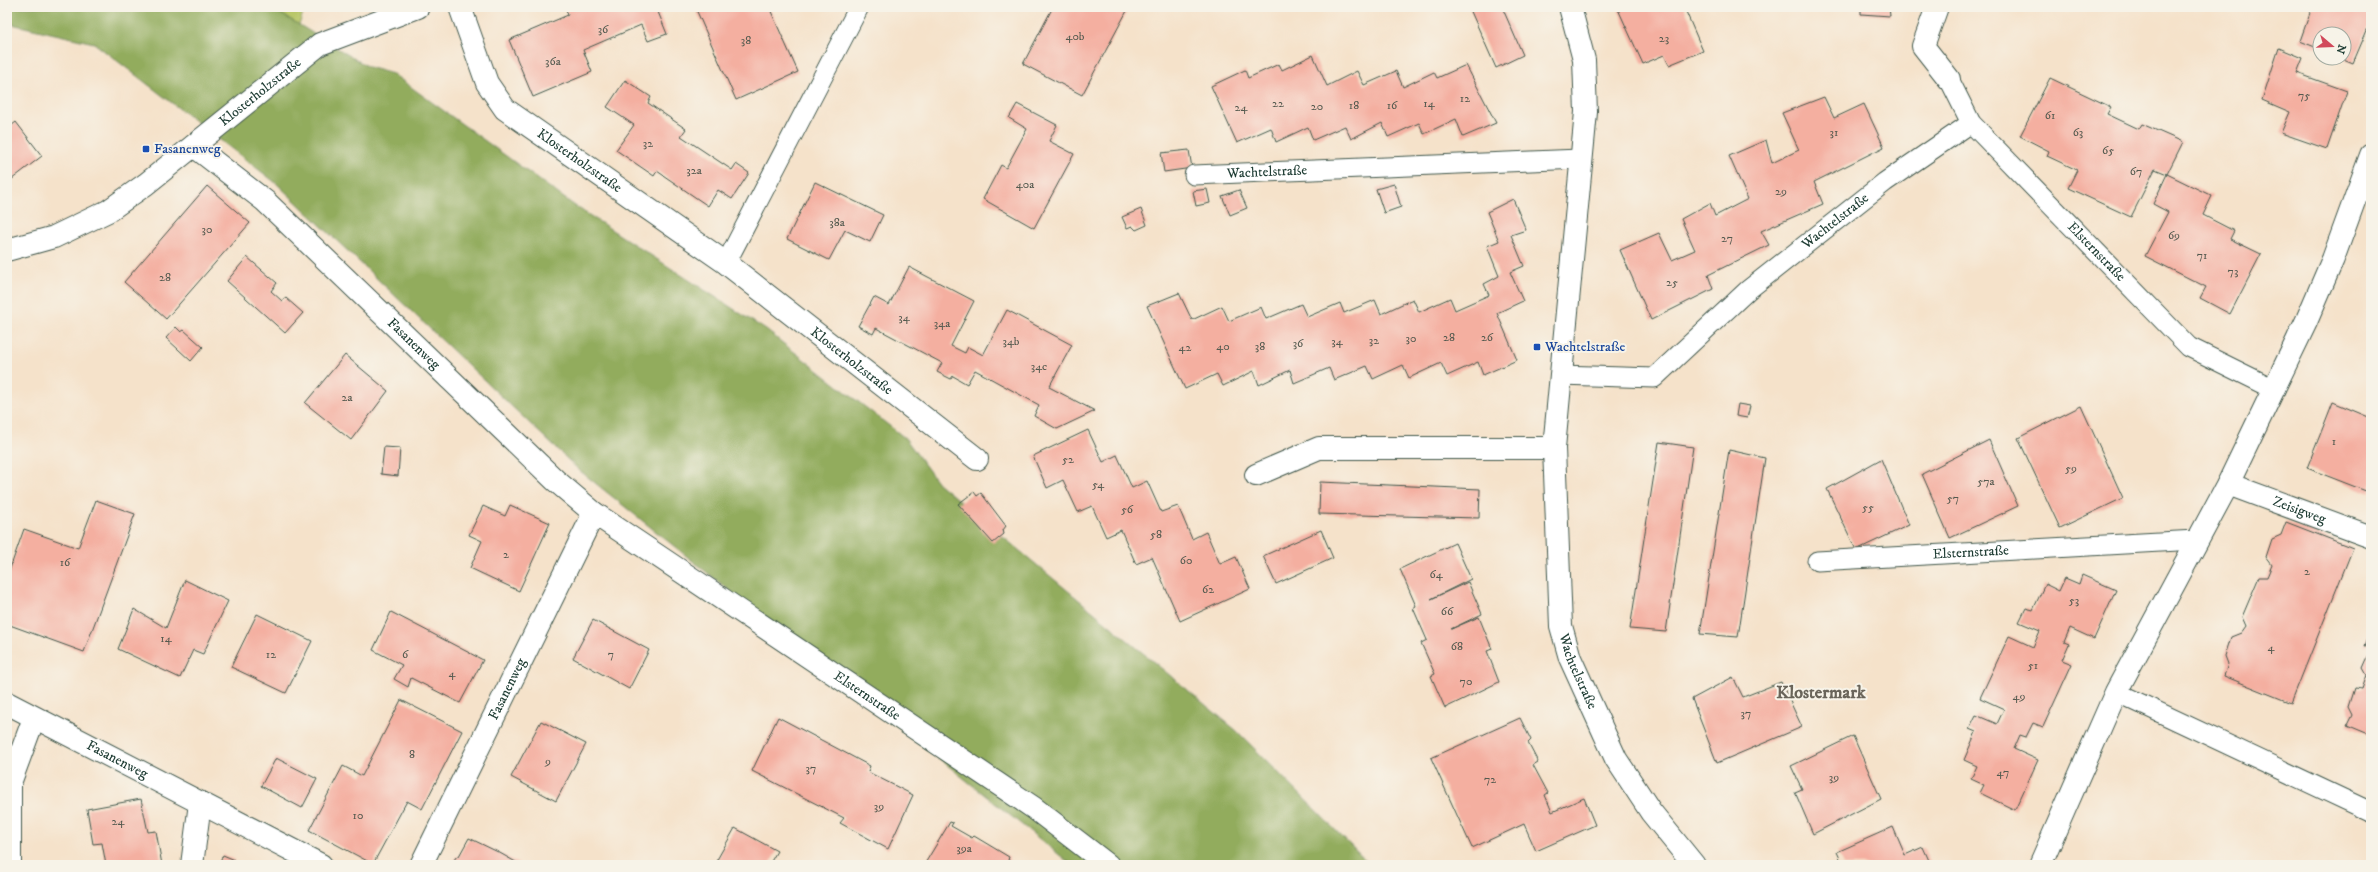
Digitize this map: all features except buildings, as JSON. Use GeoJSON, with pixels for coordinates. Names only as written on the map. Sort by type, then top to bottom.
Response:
{"type":"FeatureCollection","features":[{"type":"Feature","properties":{"kind":"street","name":"Klosterholzstraße"},"geometry":{"type":"LineString","coordinates":[[7,250],[54,237],[108,211],[194,146],[320,44],[418,7]]}},
{"type":"Feature","properties":{"kind":"street","name":"Klosterholzstraße"},"geometry":{"type":"LineString","coordinates":[[460,7],[487,84],[505,109],[726,264],[977,459]]}},
{"type":"Feature","properties":{"kind":"street","name":"Wachtelstraße"},"geometry":{"type":"LineString","coordinates":[[1570,7],[1584,60],[1586,112],[1580,160],[1554,448],[1559,601],[1562,626],[1570,658],[1616,759],[1651,812],[1694,865]]}},
{"type":"Feature","properties":{"kind":"street"},"geometry":{"type":"LineString","coordinates":[[1937,7],[1923,46],[1949,79]]}},
{"type":"Feature","properties":{"kind":"street","name":"Fasanenweg"},"geometry":{"type":"LineString","coordinates":[[194,146],[265,201],[550,475],[594,513],[622,533]]}},
{"type":"Feature","properties":{"kind":"street"},"geometry":{"type":"LineString","coordinates":[[2040,865],[2116,692],[2196,540],[2228,484],[2274,389],[2334,260],[2371,155]]}},
{"type":"Feature","properties":{"kind":"street"},"geometry":{"type":"LineString","coordinates":[[1256,475],[1319,448],[1554,448]]}},
{"type":"Feature","properties":{"kind":"street","name":"Zeisigweg"},"geometry":{"type":"LineString","coordinates":[[2228,484],[2371,537]]}},
{"type":"Feature","properties":{"kind":"street","name":"Fasanenweg"},"geometry":{"type":"LineString","coordinates":[[421,865],[594,513]]}},
{"type":"Feature","properties":{"kind":"street","name":"Elsternstraße"},"geometry":{"type":"LineString","coordinates":[[622,533],[1034,808],[1108,865]]}},
{"type":"Feature","properties":{"kind":"street","name":"Fasanenweg"},"geometry":{"type":"LineString","coordinates":[[7,703],[321,865]]}},
{"type":"Feature","properties":{"kind":"street"},"geometry":{"type":"LineString","coordinates":[[10,865],[10,783],[34,718]]}},
{"type":"Feature","properties":{"kind":"street"},"geometry":{"type":"LineString","coordinates":[[192,865],[200,803]]}},
{"type":"Feature","properties":{"kind":"lane"},"geometry":{"type":"LineString","coordinates":[[726,264],[859,7]]}},
{"type":"Feature","properties":{"kind":"lane","name":"Elsternstraße"},"geometry":{"type":"LineString","coordinates":[[1949,79],[1971,124],[2082,240],[2189,347],[2274,389]]}},
{"type":"Feature","properties":{"kind":"lane","name":"Wachtelstraße"},"geometry":{"type":"LineString","coordinates":[[1560,375],[1654,378],[1754,285],[1885,182],[1971,124]]}},
{"type":"Feature","properties":{"kind":"lane","name":"Wachtelstraße"},"geometry":{"type":"LineString","coordinates":[[1194,175],[1580,160]]}},
{"type":"Feature","properties":{"kind":"lane","name":"Elsternstraße"},"geometry":{"type":"LineString","coordinates":[[1817,561],[2196,540]]}},
{"type":"Feature","properties":{"kind":"lane"},"geometry":{"type":"LineString","coordinates":[[2116,692],[2371,812]]}},
{"type":"Feature","properties":{"kind":"green space"},"geometry":{"type":"Polygon","coordinates":[[[7,7],[270,7],[368,67],[393,74],[575,206],[766,330],[905,438],[938,483],[1237,731],[1370,865],[1072,865],[579,470],[276,183],[94,43],[7,23],[7,7]]]}},
{"type":"Feature","properties":{"kind":"green space"},"geometry":{"type":"Polygon","coordinates":[[[270,7],[305,7],[299,25],[270,7]]]}},
{"type":"Feature","properties":{"kind":"place","name":"Fasanenweg"},"geometry":{"type":"Point","coordinates":[146,149]}},
{"type":"Feature","properties":{"kind":"place","name":"Wachtelstraße"},"geometry":{"type":"Point","coordinates":[1537,347]}},
{"type":"Feature","properties":{"kind":"district","name":"Klostermark"},"geometry":{"type":"Point","coordinates":[1821,693]}}]}
